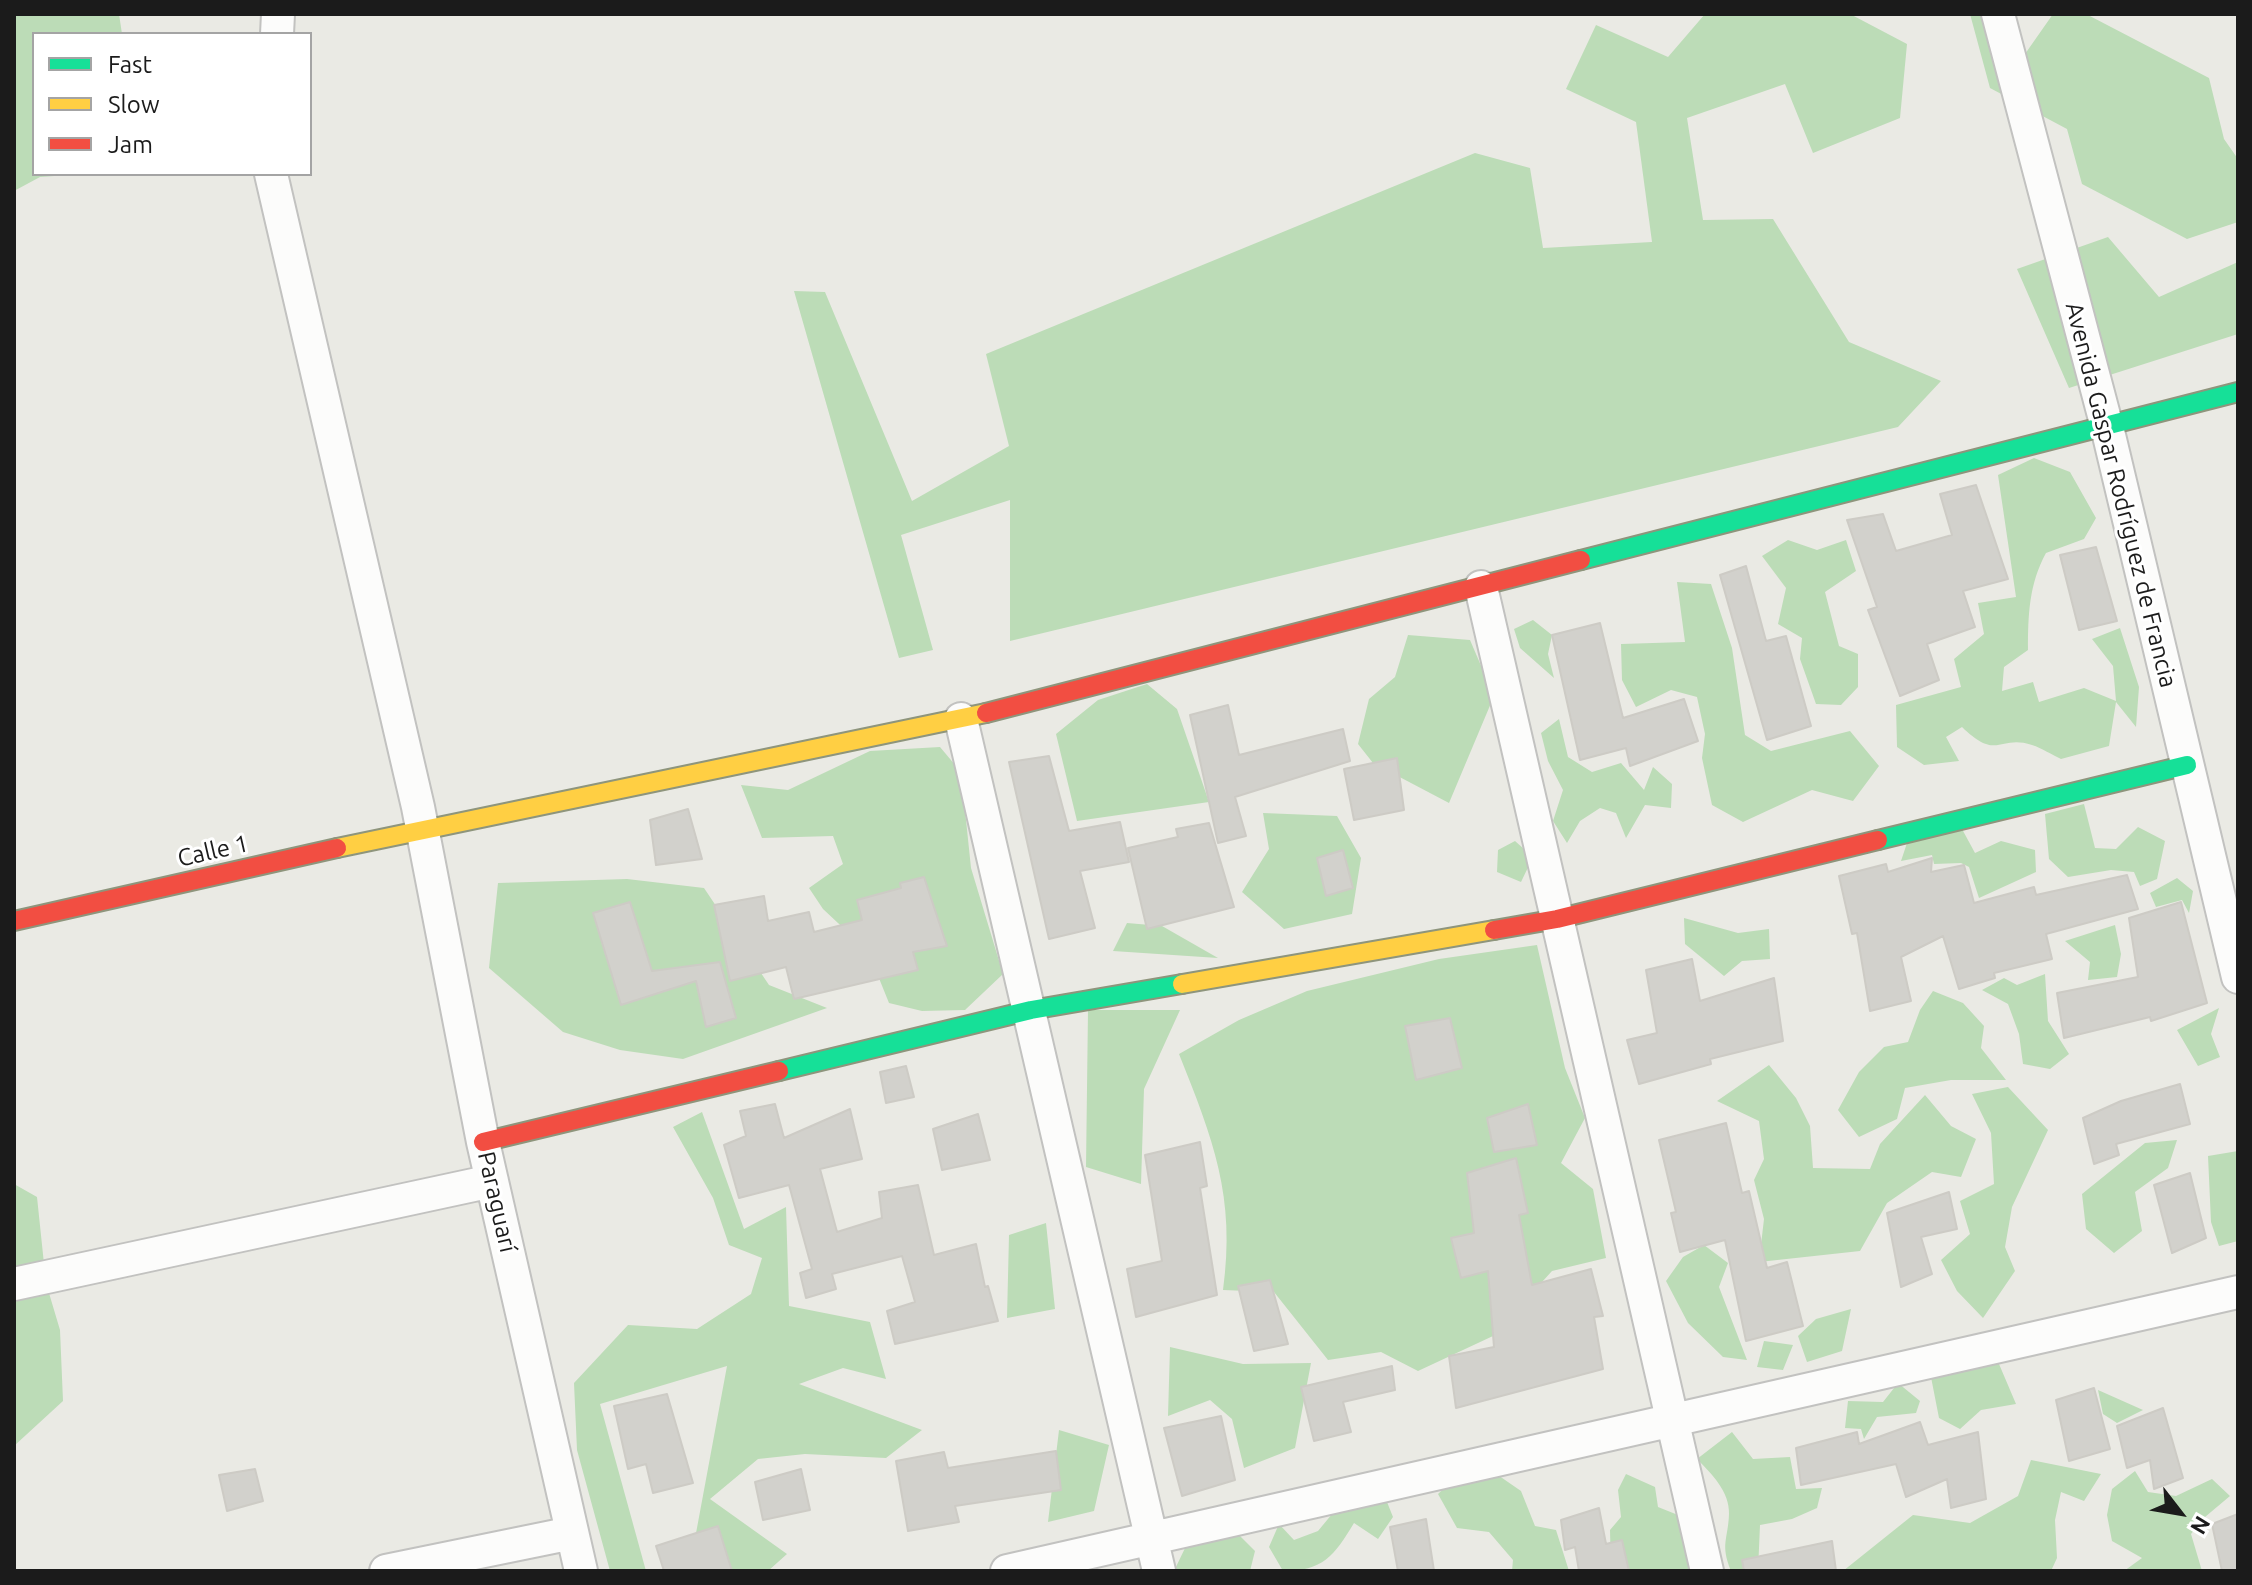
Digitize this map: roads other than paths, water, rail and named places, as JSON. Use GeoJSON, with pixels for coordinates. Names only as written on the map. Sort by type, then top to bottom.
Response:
{"type":"FeatureCollection","features":[{"type":"Feature","properties":{"kind":"street","name":"Avenida Gaspar Rodríguez de Francia"},"geometry":{"type":"LineString","coordinates":[[1998,14],[2107,427],[2238,977]]}},
{"type":"Feature","properties":{"kind":"street","name":"Paraguarí"},"geometry":{"type":"LineString","coordinates":[[271,176],[423,830],[483,1142],[581,1571]]}},
{"type":"Feature","properties":{"kind":"street","name":"Calle 1"},"geometry":{"type":"LineString","coordinates":[[14,921],[423,830],[961,719],[2238,392]]}},
{"type":"Feature","properties":{"kind":"street"},"geometry":{"type":"LineString","coordinates":[[1481,587],[1707,1571]]}},
{"type":"Feature","properties":{"kind":"street"},"geometry":{"type":"LineString","coordinates":[[961,719],[1159,1571]]}},
{"type":"Feature","properties":{"kind":"street"},"geometry":{"type":"LineString","coordinates":[[483,1142],[1031,1010],[1557,919],[2187,765]]}},
{"type":"Feature","properties":{"kind":"street"},"geometry":{"type":"LineString","coordinates":[[14,1284],[492,1181]]}},
{"type":"Feature","properties":{"kind":"street"},"geometry":{"type":"LineString","coordinates":[[1007,1571],[2238,1292]]}},
{"type":"Feature","properties":{"kind":"street"},"geometry":{"type":"LineString","coordinates":[[386,1571],[572,1533]]}}]}
